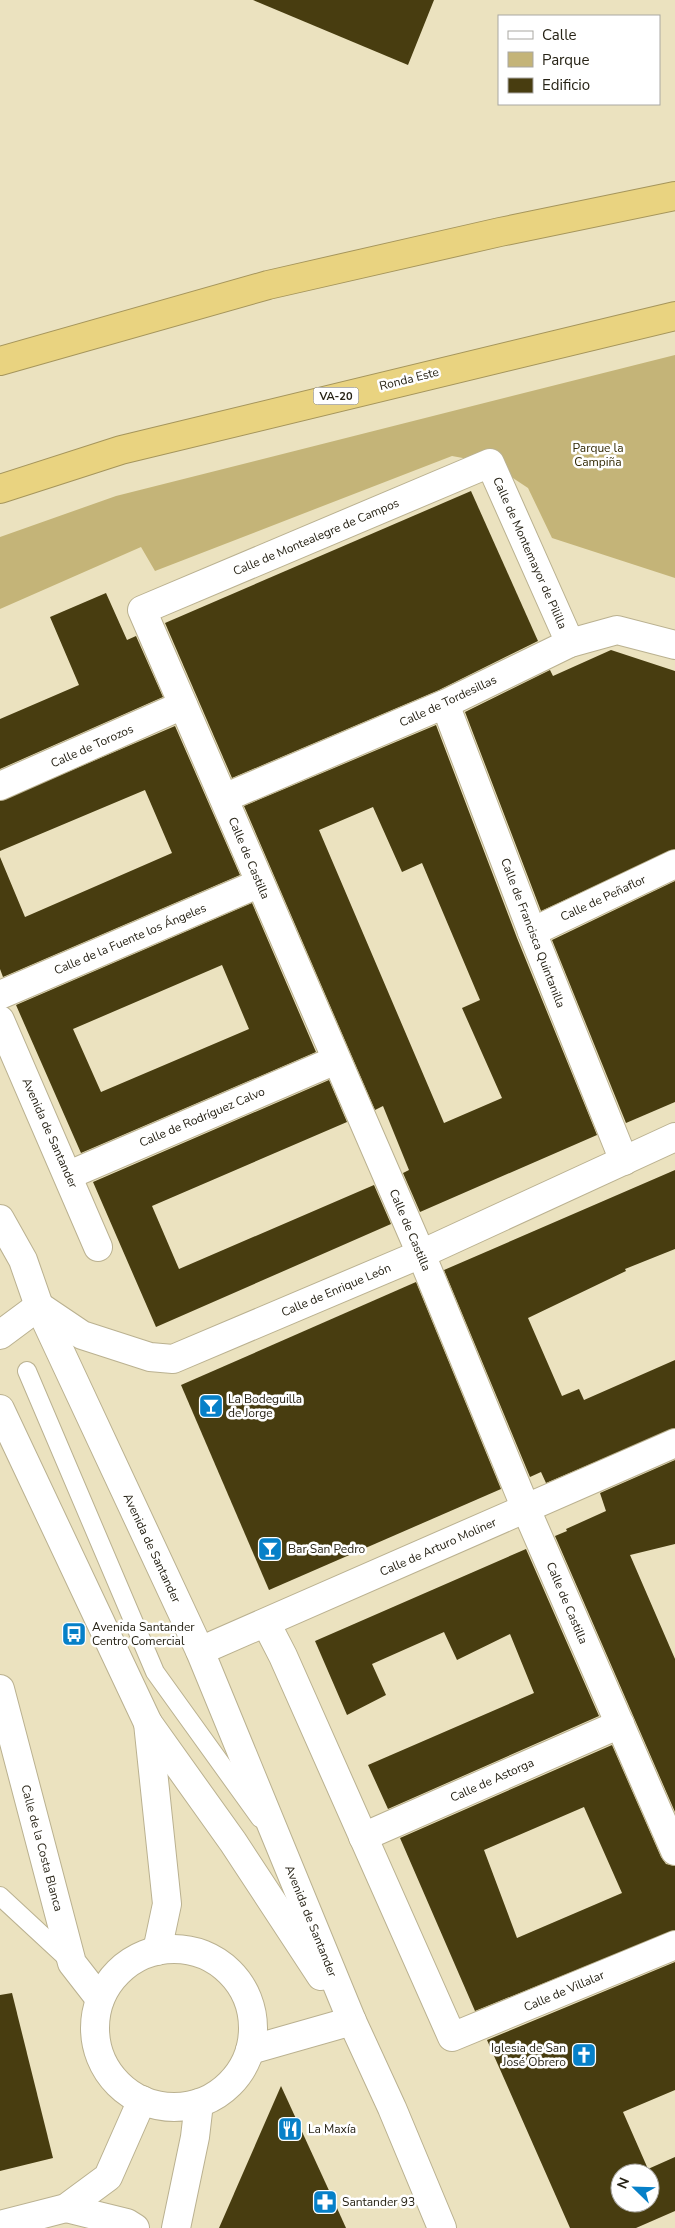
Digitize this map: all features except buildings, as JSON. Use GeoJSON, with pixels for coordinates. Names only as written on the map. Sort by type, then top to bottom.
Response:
{"type":"FeatureCollection","features":[{"type":"Feature","properties":{"kind":"highway"},"geometry":{"type":"LineString","coordinates":[[0,361],[268,285],[500,232],[675,196]]}},
{"type":"Feature","properties":{"kind":"highway","name":"Ronda Este"},"geometry":{"type":"LineString","coordinates":[[0,490],[131,448],[675,316]]}},
{"type":"Feature","properties":{"kind":"street","name":"Calle de Montealegre de Campos"},"geometry":{"type":"LineString","coordinates":[[142,610],[490,463]]}},
{"type":"Feature","properties":{"kind":"street","name":"Calle de Montemayor de Pililla"},"geometry":{"type":"LineString","coordinates":[[490,463],[570,643]]}},
{"type":"Feature","properties":{"kind":"street","name":"Calle de Castilla"},"geometry":{"type":"LineString","coordinates":[[142,610],[421,1254],[526,1508],[675,1851]]}},
{"type":"Feature","properties":{"kind":"street","name":"Calle de Tordesillas"},"geometry":{"type":"LineString","coordinates":[[224,798],[445,704],[570,643],[617,630],[675,645]]}},
{"type":"Feature","properties":{"kind":"street","name":"Calle de Francisca Quintanilla"},"geometry":{"type":"LineString","coordinates":[[445,704],[532,932],[624,1161]]}},
{"type":"Feature","properties":{"kind":"street","name":"Calle de Torozos"},"geometry":{"type":"LineString","coordinates":[[0,786],[183,705]]}},
{"type":"Feature","properties":{"kind":"street","name":"Calle de Peñaflor"},"geometry":{"type":"LineString","coordinates":[[532,932],[675,864]]}},
{"type":"Feature","properties":{"kind":"street","name":"Calle de la Fuente los Ángeles"},"geometry":{"type":"LineString","coordinates":[[0,995],[260,883]]}},
{"type":"Feature","properties":{"kind":"street","name":"Avenida de Santander"},"geometry":{"type":"LineString","coordinates":[[0,1020],[69,1175],[98,1247]]}},
{"type":"Feature","properties":{"kind":"street","name":"Calle de Rodríguez Calvo"},"geometry":{"type":"LineString","coordinates":[[69,1175],[336,1060]]}},
{"type":"Feature","properties":{"kind":"street","name":"Calle de Enrique León"},"geometry":{"type":"LineString","coordinates":[[39,1306],[82,1335],[150,1357],[173,1359],[421,1254],[675,1137]]}},
{"type":"Feature","properties":{"kind":"street","name":"Avenida de Santander"},"geometry":{"type":"LineString","coordinates":[[0,1220],[23,1260],[39,1306],[200,1651],[352,2021],[392,2108],[442,2228]]}},
{"type":"Feature","properties":{"kind":"street"},"geometry":{"type":"LineString","coordinates":[[0,1335],[39,1306]]}},
{"type":"Feature","properties":{"kind":"street","name":"Avenida de Santander"},"geometry":{"type":"LineString","coordinates":[[0,1408],[148,1723],[233,1842],[352,2021]]}},
{"type":"Feature","properties":{"kind":"street","name":"Calle de Arturo Moliner"},"geometry":{"type":"LineString","coordinates":[[200,1651],[675,1444]]}},
{"type":"Feature","properties":{"kind":"street"},"geometry":{"type":"LineString","coordinates":[[266,1623],[364,1837]]}},
{"type":"Feature","properties":{"kind":"street","name":"Calle de la Costa Blanca"},"geometry":{"type":"LineString","coordinates":[[0,1689],[72,1963],[100,1999]]}},
{"type":"Feature","properties":{"kind":"street","name":"Avenida de Santander"},"geometry":{"type":"LineString","coordinates":[[148,1723],[167,1904],[157,1951]]}},
{"type":"Feature","properties":{"kind":"street","name":"Calle de Astorga"},"geometry":{"type":"LineString","coordinates":[[364,1837],[620,1724]]}},
{"type":"Feature","properties":{"kind":"street","name":"Calle de Villalar"},"geometry":{"type":"LineString","coordinates":[[364,1837],[452,2037],[675,1944]]}},
{"type":"Feature","properties":{"kind":"street"},"geometry":{"type":"LineString","coordinates":[[174,1948],[203,1954],[218,1962],[231,1973],[242,1988],[250,2006],[253,2028],[250,2050],[243,2067],[232,2082],[217,2094],[199,2103],[170,2107],[142,2100],[124,2090],[109,2074],[101,2060],[96,2045],[95,2017],[100,1999],[114,1976],[128,1964],[157,1951],[174,1948]]}},
{"type":"Feature","properties":{"kind":"street"},"geometry":{"type":"LineString","coordinates":[[250,2050],[352,2021]]}},
{"type":"Feature","properties":{"kind":"street"},"geometry":{"type":"LineString","coordinates":[[0,2225],[66,2208],[108,2177],[142,2100]]}},
{"type":"Feature","properties":{"kind":"street"},"geometry":{"type":"LineString","coordinates":[[176,2228],[195,2137],[199,2103]]}},
{"type":"Feature","properties":{"kind":"street"},"geometry":{"type":"LineString","coordinates":[[66,2208],[127,2223],[135,2228]]}},
{"type":"Feature","properties":{"kind":"lane"},"geometry":{"type":"LineString","coordinates":[[27,1371],[155,1672],[282,1849]]}},
{"type":"Feature","properties":{"kind":"lane"},"geometry":{"type":"LineString","coordinates":[[0,1896],[72,1963]]}},
{"type":"Feature","properties":{"kind":"green space","name":"Parque la Campiña"},"geometry":{"type":"Polygon","coordinates":[[[675,355],[675,578],[552,538],[528,488],[490,463],[452,456],[155,571],[141,547],[0,609],[0,537],[116,496],[675,355]]]}},
{"type":"Feature","properties":{"kind":"place","name":"La Bodeguilla de Jorge"},"geometry":{"type":"Point","coordinates":[211,1406]}},
{"type":"Feature","properties":{"kind":"place","name":"Bar San Pedro"},"geometry":{"type":"Point","coordinates":[270,1549]}},
{"type":"Feature","properties":{"kind":"place","name":"Avenida Santander Centro Comercial"},"geometry":{"type":"Point","coordinates":[74,1634]}},
{"type":"Feature","properties":{"kind":"place","name":"Iglesia de San José Obrero"},"geometry":{"type":"Point","coordinates":[584,2055]}},
{"type":"Feature","properties":{"kind":"place","name":"La Maxía"},"geometry":{"type":"Point","coordinates":[290,2129]}},
{"type":"Feature","properties":{"kind":"place","name":"Santander 93"},"geometry":{"type":"Point","coordinates":[325,2202]}}]}
